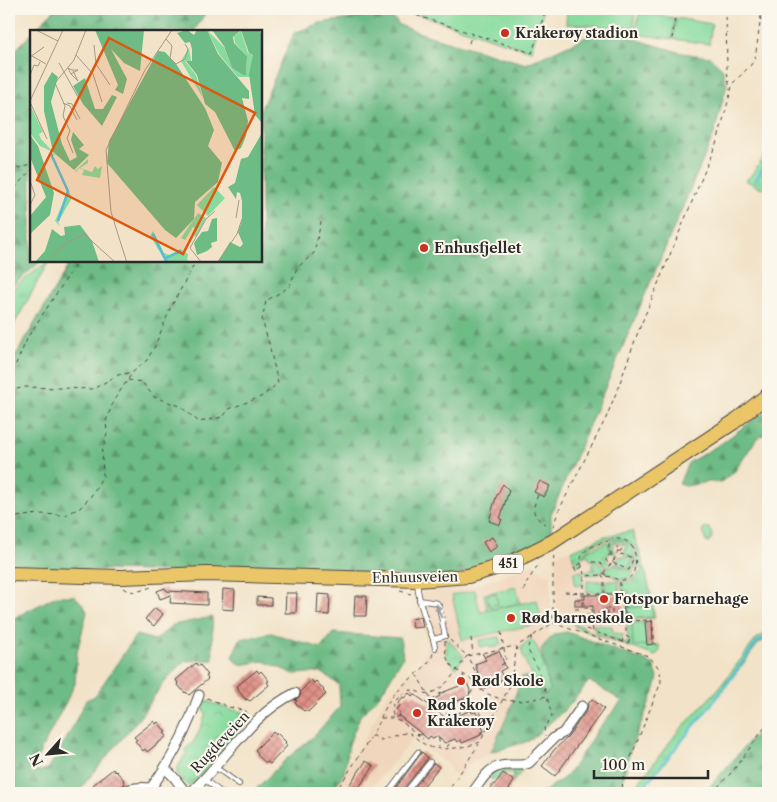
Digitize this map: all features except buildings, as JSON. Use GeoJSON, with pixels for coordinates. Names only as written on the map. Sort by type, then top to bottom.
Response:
{"type":"FeatureCollection","features":[{"type":"Feature","properties":{"kind":"main road","name":"Enhuusveien"},"geometry":{"type":"LineString","coordinates":[[9,574],[120,581],[207,574],[417,580],[468,576],[494,569],[532,552],[622,497],[734,422],[768,395]]}},
{"type":"Feature","properties":{"kind":"street","name":"Rugdeveien"},"geometry":{"type":"LineString","coordinates":[[189,793],[204,779],[249,728],[284,698],[295,693]]}},
{"type":"Feature","properties":{"kind":"street"},"geometry":{"type":"LineString","coordinates":[[122,793],[135,788],[149,791],[166,769],[193,714],[199,695]]}},
{"type":"Feature","properties":{"kind":"street"},"geometry":{"type":"LineString","coordinates":[[472,793],[490,769],[502,765],[524,766],[529,763],[549,742],[563,733],[582,706]]}},
{"type":"Feature","properties":{"kind":"street"},"geometry":{"type":"LineString","coordinates":[[166,769],[173,774],[184,790],[189,793]]}},
{"type":"Feature","properties":{"kind":"lane"},"geometry":{"type":"LineString","coordinates":[[417,580],[419,600],[434,639],[434,648]]}},
{"type":"Feature","properties":{"kind":"lane"},"geometry":{"type":"LineString","coordinates":[[419,600],[437,603],[446,636],[434,639]]}},
{"type":"Feature","properties":{"kind":"lane"},"geometry":{"type":"LineString","coordinates":[[387,793],[418,752]]}},
{"type":"Feature","properties":{"kind":"lane"},"geometry":{"type":"LineString","coordinates":[[405,793],[430,762]]}},
{"type":"Feature","properties":{"kind":"lane"},"geometry":{"type":"LineString","coordinates":[[215,767],[239,784]]}},
{"type":"Feature","properties":{"kind":"lane"},"geometry":{"type":"LineString","coordinates":[[204,779],[222,793]]}},
{"type":"Feature","properties":{"kind":"path"},"geometry":{"type":"LineString","coordinates":[[417,9],[415,15],[532,53],[546,9]]}},
{"type":"Feature","properties":{"kind":"path"},"geometry":{"type":"LineString","coordinates":[[672,39],[676,9]]}},
{"type":"Feature","properties":{"kind":"path"},"geometry":{"type":"LineString","coordinates":[[726,9],[727,72],[730,91]]}},
{"type":"Feature","properties":{"kind":"path"},"geometry":{"type":"LineString","coordinates":[[553,528],[558,512],[606,418],[638,332],[718,139],[732,83],[755,59],[762,9]]}},
{"type":"Feature","properties":{"kind":"path"},"geometry":{"type":"LineString","coordinates":[[469,43],[472,33]]}},
{"type":"Feature","properties":{"kind":"path"},"geometry":{"type":"LineString","coordinates":[[9,170],[30,165]]}},
{"type":"Feature","properties":{"kind":"path"},"geometry":{"type":"LineString","coordinates":[[9,194],[30,171]]}},
{"type":"Feature","properties":{"kind":"path"},"geometry":{"type":"LineString","coordinates":[[128,380],[142,382],[154,397],[180,406],[199,422],[223,416],[229,409],[262,396],[278,383],[262,320],[266,301],[289,287],[297,268],[314,253],[320,222]]}},
{"type":"Feature","properties":{"kind":"path"},"geometry":{"type":"LineString","coordinates":[[9,379],[29,335],[77,262]]}},
{"type":"Feature","properties":{"kind":"path"},"geometry":{"type":"LineString","coordinates":[[9,518],[39,514],[65,515],[80,508],[91,496],[103,476],[102,452],[107,433],[106,421],[114,400],[133,372],[147,360],[156,346],[170,309],[195,262]]}},
{"type":"Feature","properties":{"kind":"path"},"geometry":{"type":"LineString","coordinates":[[9,391],[25,387],[93,389],[118,375],[133,372]]}},
{"type":"Feature","properties":{"kind":"path"},"geometry":{"type":"LineString","coordinates":[[538,495],[534,506],[534,514],[545,524]]}},
{"type":"Feature","properties":{"kind":"path"},"geometry":{"type":"LineString","coordinates":[[565,592],[583,593],[604,594],[626,594],[625,625],[626,636],[629,638],[629,641],[626,643],[586,629],[583,626],[582,609],[583,593],[584,576],[581,559],[585,552],[609,540],[620,539],[628,541],[636,557],[633,575],[626,580],[620,580],[603,574],[584,576]]}},
{"type":"Feature","properties":{"kind":"path"},"geometry":{"type":"LineString","coordinates":[[609,540],[609,551],[614,558],[612,563]]}},
{"type":"Feature","properties":{"kind":"path"},"geometry":{"type":"LineString","coordinates":[[553,568],[554,551]]}},
{"type":"Feature","properties":{"kind":"path"},"geometry":{"type":"LineString","coordinates":[[604,594],[603,574],[612,563],[618,551]]}},
{"type":"Feature","properties":{"kind":"path"},"geometry":{"type":"LineString","coordinates":[[612,555],[609,555],[607,558],[608,562],[629,570],[633,558],[621,554],[620,556],[617,555]]}},
{"type":"Feature","properties":{"kind":"path"},"geometry":{"type":"LineString","coordinates":[[592,562],[598,562],[606,568]]}},
{"type":"Feature","properties":{"kind":"path"},"geometry":{"type":"LineString","coordinates":[[524,591],[539,563]]}},
{"type":"Feature","properties":{"kind":"path"},"geometry":{"type":"LineString","coordinates":[[582,563],[574,568],[576,571],[583,567]]}},
{"type":"Feature","properties":{"kind":"path"},"geometry":{"type":"LineString","coordinates":[[553,575],[553,623]]}},
{"type":"Feature","properties":{"kind":"path"},"geometry":{"type":"LineString","coordinates":[[620,580],[620,594]]}},
{"type":"Feature","properties":{"kind":"path"},"geometry":{"type":"LineString","coordinates":[[583,593],[584,605]]}},
{"type":"Feature","properties":{"kind":"path"},"geometry":{"type":"LineString","coordinates":[[576,624],[576,609],[591,608],[593,631]]}},
{"type":"Feature","properties":{"kind":"path"},"geometry":{"type":"LineString","coordinates":[[607,609],[612,608],[612,623],[624,623],[625,625]]}},
{"type":"Feature","properties":{"kind":"path"},"geometry":{"type":"LineString","coordinates":[[593,624],[595,622],[605,623],[605,609],[607,609]]}},
{"type":"Feature","properties":{"kind":"path"},"geometry":{"type":"LineString","coordinates":[[607,609],[607,624]]}},
{"type":"Feature","properties":{"kind":"path"},"geometry":{"type":"LineString","coordinates":[[576,617],[592,615]]}},
{"type":"Feature","properties":{"kind":"path"},"geometry":{"type":"LineString","coordinates":[[626,621],[652,620],[655,645]]}},
{"type":"Feature","properties":{"kind":"path"},"geometry":{"type":"LineString","coordinates":[[394,718],[392,713],[393,706],[404,693],[410,690],[428,693],[445,684],[467,656],[517,646],[553,623]]}},
{"type":"Feature","properties":{"kind":"path"},"geometry":{"type":"LineString","coordinates":[[553,623],[648,656],[660,670],[661,682],[623,776],[622,793]]}},
{"type":"Feature","properties":{"kind":"path"},"geometry":{"type":"LineString","coordinates":[[593,624],[625,625]]}},
{"type":"Feature","properties":{"kind":"path"},"geometry":{"type":"LineString","coordinates":[[501,632],[505,663],[501,665]]}},
{"type":"Feature","properties":{"kind":"path"},"geometry":{"type":"LineString","coordinates":[[446,636],[467,656],[479,675],[471,679]]}},
{"type":"Feature","properties":{"kind":"path"},"geometry":{"type":"LineString","coordinates":[[446,636],[445,656],[456,670],[471,679],[476,688],[503,700],[516,702],[547,696]]}},
{"type":"Feature","properties":{"kind":"path"},"geometry":{"type":"LineString","coordinates":[[533,636],[528,647],[529,652],[547,696],[552,717],[544,727],[549,742]]}},
{"type":"Feature","properties":{"kind":"path"},"geometry":{"type":"LineString","coordinates":[[623,642],[623,638],[626,636]]}},
{"type":"Feature","properties":{"kind":"path"},"geometry":{"type":"LineString","coordinates":[[471,638],[473,655]]}},
{"type":"Feature","properties":{"kind":"path"},"geometry":{"type":"LineString","coordinates":[[447,793],[484,736],[503,700],[512,681],[517,646]]}},
{"type":"Feature","properties":{"kind":"path"},"geometry":{"type":"LineString","coordinates":[[335,793],[372,734],[386,705],[399,688],[433,657],[434,648]]}},
{"type":"Feature","properties":{"kind":"path"},"geometry":{"type":"LineString","coordinates":[[482,653],[485,658],[484,660]]}},
{"type":"Feature","properties":{"kind":"path"},"geometry":{"type":"LineString","coordinates":[[416,673],[432,701]]}},
{"type":"Feature","properties":{"kind":"path"},"geometry":{"type":"LineString","coordinates":[[463,674],[465,684]]}},
{"type":"Feature","properties":{"kind":"path"},"geometry":{"type":"LineString","coordinates":[[399,688],[404,693]]}},
{"type":"Feature","properties":{"kind":"path"},"geometry":{"type":"LineString","coordinates":[[470,693],[476,688]]}},
{"type":"Feature","properties":{"kind":"path"},"geometry":{"type":"LineString","coordinates":[[410,690],[414,695]]}},
{"type":"Feature","properties":{"kind":"path"},"geometry":{"type":"LineString","coordinates":[[199,695],[229,708],[246,710],[249,728]]}},
{"type":"Feature","properties":{"kind":"path"},"geometry":{"type":"LineString","coordinates":[[463,698],[471,708],[480,712],[488,729]]}},
{"type":"Feature","properties":{"kind":"path"},"geometry":{"type":"LineString","coordinates":[[442,706],[448,717],[448,722]]}},
{"type":"Feature","properties":{"kind":"path"},"geometry":{"type":"LineString","coordinates":[[448,717],[471,708]]}},
{"type":"Feature","properties":{"kind":"path"},"geometry":{"type":"LineString","coordinates":[[394,718],[399,716]]}},
{"type":"Feature","properties":{"kind":"path"},"geometry":{"type":"LineString","coordinates":[[381,718],[401,720],[423,739]]}},
{"type":"Feature","properties":{"kind":"path"},"geometry":{"type":"LineString","coordinates":[[712,793],[733,771],[768,723]]}},
{"type":"Feature","properties":{"kind":"path"},"geometry":{"type":"LineString","coordinates":[[372,734],[381,740],[408,732],[428,746],[439,748],[466,747],[480,742]]}},
{"type":"Feature","properties":{"kind":"path"},"geometry":{"type":"LineString","coordinates":[[418,735],[422,736],[421,734]]}},
{"type":"Feature","properties":{"kind":"path"},"geometry":{"type":"LineString","coordinates":[[439,738],[439,748]]}},
{"type":"Feature","properties":{"kind":"path"},"geometry":{"type":"LineString","coordinates":[[446,748],[452,740]]}},
{"type":"Feature","properties":{"kind":"path"},"geometry":{"type":"LineString","coordinates":[[485,793],[493,783]]}},
{"type":"Feature","properties":{"kind":"shaded area","name":"Fotspor barnehage"},"geometry":{"type":"Polygon","coordinates":[[[632,531],[643,561],[645,576],[649,583],[660,651],[655,656],[559,622],[556,617],[556,554],[568,550],[569,552],[605,536],[632,531]]]}},
{"type":"Feature","properties":{"kind":"shaded area","name":"Rød Skole"},"geometry":{"type":"Polygon","coordinates":[[[534,564],[541,572],[551,575],[551,616],[548,622],[550,640],[541,649],[550,690],[509,712],[491,752],[472,762],[460,776],[452,773],[448,765],[413,739],[367,793],[331,793],[363,742],[382,704],[390,693],[420,663],[427,649],[418,603],[423,591],[459,588],[485,582],[534,564]]]}},
{"type":"Feature","properties":{"kind":"green space"},"geometry":{"type":"Polygon","coordinates":[[[58,9],[208,9],[195,30],[35,30],[52,12],[58,9]]]}},
{"type":"Feature","properties":{"kind":"green space"},"geometry":{"type":"Polygon","coordinates":[[[386,9],[399,25],[426,35],[526,64],[602,30],[621,32],[635,39],[682,53],[710,57],[722,68],[727,84],[714,134],[551,514],[551,537],[520,556],[450,577],[9,568],[9,367],[70,262],[262,262],[262,107],[294,33],[320,23],[358,18],[386,9]]]}},
{"type":"Feature","properties":{"kind":"green space","name":"Kråkerøy stadion"},"geometry":{"type":"Polygon","coordinates":[[[418,9],[544,9],[531,51],[417,14],[418,9]]]}},
{"type":"Feature","properties":{"kind":"green space"},"geometry":{"type":"Polygon","coordinates":[[[567,9],[635,9],[634,28],[566,24],[567,9]]]}},
{"type":"Feature","properties":{"kind":"green space"},"geometry":{"type":"Polygon","coordinates":[[[639,13],[675,18],[672,39],[635,34],[639,13]]]}},
{"type":"Feature","properties":{"kind":"green space"},"geometry":{"type":"Polygon","coordinates":[[[676,18],[712,24],[709,44],[673,39],[676,18]]]}},
{"type":"Feature","properties":{"kind":"green space"},"geometry":{"type":"Polygon","coordinates":[[[30,35],[30,262],[40,262],[9,289],[9,57],[30,35]]]}},
{"type":"Feature","properties":{"kind":"green space"},"geometry":{"type":"Polygon","coordinates":[[[768,151],[768,185],[763,188],[758,187],[745,180],[749,178],[768,151]]]}},
{"type":"Feature","properties":{"kind":"green space"},"geometry":{"type":"Polygon","coordinates":[[[48,262],[9,334],[9,296],[15,287],[48,262]]]}},
{"type":"Feature","properties":{"kind":"green space"},"geometry":{"type":"Polygon","coordinates":[[[768,409],[768,433],[757,438],[735,471],[721,482],[686,486],[679,484],[688,463],[722,443],[768,409]]]}},
{"type":"Feature","properties":{"kind":"green space"},"geometry":{"type":"Polygon","coordinates":[[[709,528],[712,533],[712,538],[709,542],[706,542],[703,530],[709,528]]]}},
{"type":"Feature","properties":{"kind":"green space"},"geometry":{"type":"Polygon","coordinates":[[[632,531],[646,574],[655,618],[627,620],[627,596],[629,596],[629,591],[622,591],[622,582],[627,582],[637,577],[638,573],[642,573],[642,568],[636,568],[636,553],[631,544],[622,539],[600,542],[590,547],[583,555],[581,563],[576,566],[571,551],[605,536],[632,531]]]}},
{"type":"Feature","properties":{"kind":"green space"},"geometry":{"type":"Polygon","coordinates":[[[621,539],[630,545],[635,561],[630,578],[620,580],[605,572],[607,568],[614,564],[630,571],[634,558],[624,554],[627,545],[621,544],[622,542],[619,541],[618,543],[614,542],[612,550],[616,551],[615,555],[610,551],[610,541],[621,539]]]}},
{"type":"Feature","properties":{"kind":"green space"},"geometry":{"type":"Polygon","coordinates":[[[608,542],[610,554],[606,560],[610,563],[606,566],[599,561],[590,560],[588,555],[582,557],[588,550],[608,542]]]}},
{"type":"Feature","properties":{"kind":"green space"},"geometry":{"type":"Polygon","coordinates":[[[619,556],[632,558],[629,569],[617,564],[619,556]]]}},
{"type":"Feature","properties":{"kind":"green space"},"geometry":{"type":"Polygon","coordinates":[[[593,562],[605,568],[600,573],[586,575],[586,571],[594,569],[593,562]]]}},
{"type":"Feature","properties":{"kind":"green space"},"geometry":{"type":"Polygon","coordinates":[[[582,571],[583,585],[575,586],[574,572],[582,571]]]}},
{"type":"Feature","properties":{"kind":"green space"},"geometry":{"type":"Polygon","coordinates":[[[587,581],[603,581],[603,592],[587,592],[587,581]]]}},
{"type":"Feature","properties":{"kind":"green space"},"geometry":{"type":"Polygon","coordinates":[[[605,581],[619,581],[619,593],[605,592],[605,581]]]}},
{"type":"Feature","properties":{"kind":"green space"},"geometry":{"type":"Polygon","coordinates":[[[516,587],[520,603],[487,610],[484,594],[516,587]]]}},
{"type":"Feature","properties":{"kind":"green space"},"geometry":{"type":"Polygon","coordinates":[[[475,590],[480,612],[537,600],[542,623],[462,640],[452,595],[475,590]]]}},
{"type":"Feature","properties":{"kind":"green space"},"geometry":{"type":"Polygon","coordinates":[[[496,593],[498,604],[489,606],[487,595],[496,593]]]}},
{"type":"Feature","properties":{"kind":"green space"},"geometry":{"type":"Polygon","coordinates":[[[56,596],[75,596],[87,612],[77,652],[75,684],[31,770],[40,771],[48,769],[68,736],[86,700],[95,696],[136,635],[155,640],[173,625],[212,617],[213,660],[185,661],[164,682],[140,717],[78,793],[9,793],[9,621],[56,596]]]}},
{"type":"Feature","properties":{"kind":"green space"},"geometry":{"type":"Polygon","coordinates":[[[651,606],[653,617],[627,619],[627,608],[651,606]]]}},
{"type":"Feature","properties":{"kind":"green space"},"geometry":{"type":"Polygon","coordinates":[[[627,622],[632,622],[633,645],[659,645],[660,651],[655,656],[604,637],[626,643],[630,640],[627,636],[627,622]]]}},
{"type":"Feature","properties":{"kind":"green space"},"geometry":{"type":"Polygon","coordinates":[[[645,622],[647,645],[633,646],[632,623],[645,622]]]}},
{"type":"Feature","properties":{"kind":"green space"},"geometry":{"type":"Polygon","coordinates":[[[574,625],[583,626],[593,634],[575,627],[574,625]]]}},
{"type":"Feature","properties":{"kind":"green space"},"geometry":{"type":"Polygon","coordinates":[[[592,625],[612,626],[613,633],[623,634],[622,639],[619,640],[596,632],[592,625]]]}},
{"type":"Feature","properties":{"kind":"green space"},"geometry":{"type":"Polygon","coordinates":[[[567,632],[653,664],[658,677],[654,692],[631,747],[620,793],[542,793],[568,775],[598,729],[622,701],[589,681],[568,707],[529,741],[491,752],[522,677],[532,678],[541,693],[549,690],[541,649],[554,634],[567,632]]]}},
{"type":"Feature","properties":{"kind":"green space"},"geometry":{"type":"Polygon","coordinates":[[[768,632],[768,639],[759,643],[640,793],[634,793],[637,785],[676,734],[719,688],[757,638],[768,632]]]}},
{"type":"Feature","properties":{"kind":"green space"},"geometry":{"type":"Polygon","coordinates":[[[271,633],[321,648],[333,633],[400,638],[403,657],[380,695],[360,716],[349,744],[344,773],[331,793],[252,793],[285,760],[312,738],[340,707],[339,685],[321,672],[294,674],[264,661],[240,665],[232,657],[240,639],[271,633]]]}},
{"type":"Feature","properties":{"kind":"green space"},"geometry":{"type":"Polygon","coordinates":[[[500,637],[501,644],[497,647],[490,648],[490,645],[480,647],[479,640],[500,637]]]}},
{"type":"Feature","properties":{"kind":"green space"},"geometry":{"type":"Polygon","coordinates":[[[531,639],[543,663],[550,690],[547,694],[541,692],[523,655],[521,648],[531,639]]]}},
{"type":"Feature","properties":{"kind":"green space"},"geometry":{"type":"Polygon","coordinates":[[[447,640],[464,657],[456,668],[446,656],[447,640]]]}},
{"type":"Feature","properties":{"kind":"green space"},"geometry":{"type":"Polygon","coordinates":[[[204,700],[243,712],[244,727],[190,787],[181,780],[176,770],[187,752],[185,751],[186,749],[197,736],[206,714],[201,705],[204,700]]]}},
{"type":"Feature","properties":{"kind":"green space"},"geometry":{"type":"Polygon","coordinates":[[[768,720],[768,793],[704,793],[768,720]]]}},
{"type":"Feature","properties":{"kind":"green space"},"geometry":{"type":"Polygon","coordinates":[[[524,768],[514,781],[512,779],[515,774],[506,772],[498,780],[495,777],[493,780],[489,777],[497,770],[524,768]]]}},
{"type":"Feature","properties":{"kind":"waterway"},"geometry":{"type":"LineString","coordinates":[[756,179],[768,161]]}},
{"type":"Feature","properties":{"kind":"waterway"},"geometry":{"type":"LineString","coordinates":[[639,793],[716,699],[758,641],[768,637]]}},
{"type":"Feature","properties":{"kind":"place","name":"Kråkerøy stadion"},"geometry":{"type":"Point","coordinates":[505,33]}},
{"type":"Feature","properties":{"kind":"place","name":"Enhusfjellet"},"geometry":{"type":"Point","coordinates":[424,248]}},
{"type":"Feature","properties":{"kind":"place","name":"Fotspor barnehage"},"geometry":{"type":"Point","coordinates":[604,599]}},
{"type":"Feature","properties":{"kind":"place","name":"Rød barneskole"},"geometry":{"type":"Point","coordinates":[511,618]}},
{"type":"Feature","properties":{"kind":"place","name":"Rød Skole"},"geometry":{"type":"Point","coordinates":[461,681]}},
{"type":"Feature","properties":{"kind":"place","name":"Rød skole Kråkerøy"},"geometry":{"type":"Point","coordinates":[417,713]}}]}
